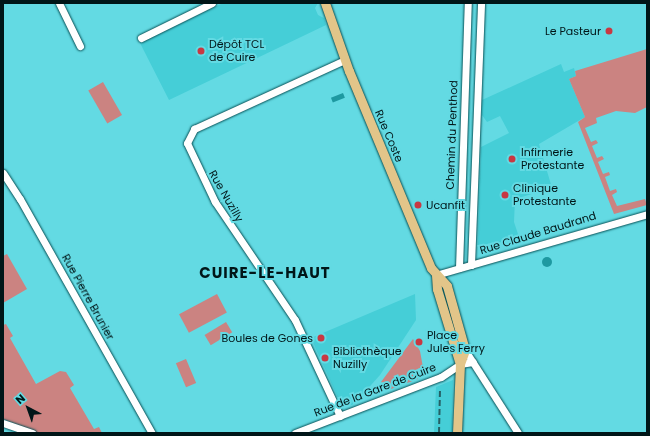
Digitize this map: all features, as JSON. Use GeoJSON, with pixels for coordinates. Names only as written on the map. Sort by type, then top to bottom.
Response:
{"type":"FeatureCollection","features":[{"type":"Feature","properties":{"kind":"main road","name":"Rue Coste"},"geometry":{"type":"LineString","coordinates":[[325,3],[345,60],[436,275],[437,289],[460,364]]}},
{"type":"Feature","properties":{"kind":"main road","name":"Rue Coste"},"geometry":{"type":"LineString","coordinates":[[436,275],[447,286],[465,350]]}},
{"type":"Feature","properties":{"kind":"main road"},"geometry":{"type":"LineString","coordinates":[[457,433],[460,364],[465,350]]}},
{"type":"Feature","properties":{"kind":"street"},"geometry":{"type":"LineString","coordinates":[[59,3],[80,46]]}},
{"type":"Feature","properties":{"kind":"street"},"geometry":{"type":"LineString","coordinates":[[141,38],[212,3]]}},
{"type":"Feature","properties":{"kind":"street","name":"Chemin du Penthod"},"geometry":{"type":"LineString","coordinates":[[459,268],[468,3]]}},
{"type":"Feature","properties":{"kind":"street","name":"Chemin du Penthod"},"geometry":{"type":"LineString","coordinates":[[471,265],[481,3]]}},
{"type":"Feature","properties":{"kind":"street","name":"Rue Nuzilly"},"geometry":{"type":"LineString","coordinates":[[340,416],[309,346],[295,320],[215,202],[187,143],[194,129],[345,60]]}},
{"type":"Feature","properties":{"kind":"street","name":"Rue Pierre Brunier"},"geometry":{"type":"LineString","coordinates":[[3,173],[24,205],[152,433]]}},
{"type":"Feature","properties":{"kind":"street","name":"Rue Claude Baudrand"},"geometry":{"type":"LineString","coordinates":[[436,275],[647,214]]}},
{"type":"Feature","properties":{"kind":"street","name":"Rue Coste"},"geometry":{"type":"LineString","coordinates":[[465,350],[518,433]]}},
{"type":"Feature","properties":{"kind":"street"},"geometry":{"type":"LineString","coordinates":[[460,364],[473,362]]}},
{"type":"Feature","properties":{"kind":"street","name":"Rue de la Gare de Cuire"},"geometry":{"type":"LineString","coordinates":[[296,433],[441,377],[460,364]]}},
{"type":"Feature","properties":{"kind":"street"},"geometry":{"type":"LineString","coordinates":[[3,423],[32,433]]}},
{"type":"Feature","properties":{"kind":"shaded area","name":"Dépôt TCL de Cuire"},"geometry":{"type":"Polygon","coordinates":[[[223,3],[318,3],[315,8],[318,15],[324,18],[326,25],[169,100],[140,43],[223,3]]]}},
{"type":"Feature","properties":{"kind":"shaded area"},"geometry":{"type":"Polygon","coordinates":[[[647,49],[647,107],[635,113],[616,111],[596,118],[597,123],[585,128],[591,142],[596,140],[598,143],[592,146],[597,158],[602,156],[604,159],[598,162],[603,174],[609,172],[610,175],[605,177],[610,191],[616,189],[617,192],[612,195],[617,206],[645,199],[647,205],[614,214],[578,122],[585,117],[569,79],[576,76],[575,71],[647,49]]]}},
{"type":"Feature","properties":{"kind":"shaded area","name":"Infirmerie Protestante"},"geometry":{"type":"Polygon","coordinates":[[[561,64],[564,72],[574,68],[576,76],[569,79],[585,117],[539,144],[552,188],[515,199],[514,222],[519,237],[481,248],[478,245],[481,147],[509,133],[500,116],[487,122],[482,115],[482,100],[561,64]]]}},
{"type":"Feature","properties":{"kind":"shaded area"},"geometry":{"type":"Polygon","coordinates":[[[103,82],[122,115],[107,123],[88,90],[103,82]]]}},
{"type":"Feature","properties":{"kind":"shaded area"},"geometry":{"type":"Polygon","coordinates":[[[343,93],[345,98],[333,103],[331,98],[343,93]]]}},
{"type":"Feature","properties":{"kind":"shaded area"},"geometry":{"type":"Polygon","coordinates":[[[7,254],[27,289],[3,303],[3,256],[7,254]]]}},
{"type":"Feature","properties":{"kind":"shaded area"},"geometry":{"type":"Polygon","coordinates":[[[545,257],[549,257],[551,258],[551,266],[545,267],[542,264],[542,260],[545,257]]]}},
{"type":"Feature","properties":{"kind":"shaded area"},"geometry":{"type":"Polygon","coordinates":[[[217,294],[227,313],[189,333],[179,314],[217,294]]]}},
{"type":"Feature","properties":{"kind":"shaded area"},"geometry":{"type":"Polygon","coordinates":[[[415,294],[416,320],[380,375],[354,404],[348,406],[339,400],[311,338],[415,294]]]}},
{"type":"Feature","properties":{"kind":"shaded area"},"geometry":{"type":"Polygon","coordinates":[[[226,322],[232,332],[211,345],[205,335],[226,322]]]}},
{"type":"Feature","properties":{"kind":"shaded area"},"geometry":{"type":"Polygon","coordinates":[[[6,324],[13,336],[10,338],[36,384],[60,371],[66,372],[74,385],[70,388],[94,429],[99,427],[102,433],[38,433],[3,419],[3,325],[6,324]]]}},
{"type":"Feature","properties":{"kind":"shaded area"},"geometry":{"type":"Polygon","coordinates":[[[413,339],[420,351],[424,373],[417,376],[418,379],[391,389],[381,382],[413,339]]]}},
{"type":"Feature","properties":{"kind":"shaded area"},"geometry":{"type":"Polygon","coordinates":[[[186,359],[196,383],[186,387],[176,363],[186,359]]]}},
{"type":"Feature","properties":{"kind":"shaded area"},"geometry":{"type":"Polygon","coordinates":[[[453,380],[452,433],[434,433],[436,387],[453,380]]]}},
{"type":"Feature","properties":{"kind":"railway"},"geometry":{"type":"LineString","coordinates":[[439,433],[440,388]]}},
{"type":"Feature","properties":{"kind":"place","name":"Le Pasteur"},"geometry":{"type":"Point","coordinates":[609,31]}},
{"type":"Feature","properties":{"kind":"place","name":"Dépôt TCL de Cuire"},"geometry":{"type":"Point","coordinates":[201,51]}},
{"type":"Feature","properties":{"kind":"place","name":"Infirmerie Protestante"},"geometry":{"type":"Point","coordinates":[512,159]}},
{"type":"Feature","properties":{"kind":"place","name":"Clinique Protestante"},"geometry":{"type":"Point","coordinates":[505,195]}},
{"type":"Feature","properties":{"kind":"place","name":"Ucanfit"},"geometry":{"type":"Point","coordinates":[418,205]}},
{"type":"Feature","properties":{"kind":"place","name":"Boules de Gones"},"geometry":{"type":"Point","coordinates":[321,338]}},
{"type":"Feature","properties":{"kind":"place","name":"Place Jules Ferry"},"geometry":{"type":"Point","coordinates":[419,342]}},
{"type":"Feature","properties":{"kind":"place","name":"Bibliothèque Nuzilly"},"geometry":{"type":"Point","coordinates":[325,358]}},
{"type":"Feature","properties":{"kind":"district","name":"CUIRE-LE-HAUT"},"geometry":{"type":"Point","coordinates":[265,273]}}]}
